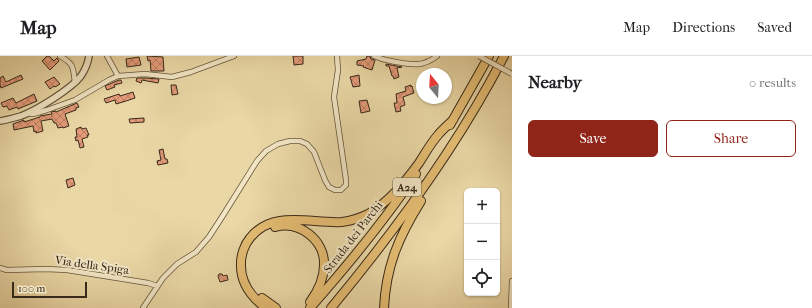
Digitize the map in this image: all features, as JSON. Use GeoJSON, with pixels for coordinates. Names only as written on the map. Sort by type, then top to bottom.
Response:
{"type":"FeatureCollection","features":[{"type":"Feature","properties":{"kind":"highway","name":"Strada dei Parchi"},"geometry":{"type":"LineString","coordinates":[[307,308],[352,259],[406,188],[453,120],[489,56]]}},
{"type":"Feature","properties":{"kind":"highway","name":"A24"},"geometry":{"type":"LineString","coordinates":[[331,308],[378,251],[442,162],[504,56]]}},
{"type":"Feature","properties":{"kind":"highway"},"geometry":{"type":"LineString","coordinates":[[266,308],[251,295],[245,286],[241,269],[240,261],[242,253],[252,235],[265,225],[282,220],[343,222],[366,215],[386,201],[418,164],[437,136],[453,120]]}},
{"type":"Feature","properties":{"kind":"highway"},"geometry":{"type":"LineString","coordinates":[[384,308],[387,279],[398,243],[412,216],[436,178],[442,162]]}},
{"type":"Feature","properties":{"kind":"highway"},"geometry":{"type":"LineString","coordinates":[[276,308],[261,298],[251,285],[246,270],[246,261],[251,246],[256,239],[263,232],[279,226],[294,227],[303,230],[310,235],[324,256],[321,284],[307,308]]}},
{"type":"Feature","properties":{"kind":"street"},"geometry":{"type":"LineString","coordinates":[[60,56],[69,62],[73,68],[75,83]]}},
{"type":"Feature","properties":{"kind":"street"},"geometry":{"type":"LineString","coordinates":[[0,121],[12,119],[28,113],[60,94],[75,83],[80,77],[85,69],[89,56]]}},
{"type":"Feature","properties":{"kind":"street"},"geometry":{"type":"LineString","coordinates":[[107,56],[118,76]]}},
{"type":"Feature","properties":{"kind":"street"},"geometry":{"type":"LineString","coordinates":[[28,113],[33,114],[75,100],[118,76],[145,74],[172,77],[191,72],[234,56]]}},
{"type":"Feature","properties":{"kind":"street"},"geometry":{"type":"LineString","coordinates":[[143,308],[163,278],[177,264],[196,252],[209,237],[257,161],[266,152],[278,144],[290,141],[300,141],[307,144],[314,152],[329,187],[335,190],[341,190],[346,185],[334,97],[338,70],[337,56]]}},
{"type":"Feature","properties":{"kind":"street"},"geometry":{"type":"LineString","coordinates":[[374,56],[383,60],[408,65],[430,62],[437,56]]}},
{"type":"Feature","properties":{"kind":"street"},"geometry":{"type":"LineString","coordinates":[[478,56],[512,74]]}},
{"type":"Feature","properties":{"kind":"street","name":"Via della Spiga"},"geometry":{"type":"LineString","coordinates":[[0,268],[7,270],[67,270],[148,283],[157,286]]}},
{"type":"Feature","properties":{"kind":"street"},"geometry":{"type":"LineString","coordinates":[[511,308],[512,281]]}},
{"type":"Feature","properties":{"kind":"building"},"geometry":{"type":"Polygon","coordinates":[[[47,56],[54,61],[57,58],[59,61],[50,70],[42,61],[47,56]]]}},
{"type":"Feature","properties":{"kind":"building"},"geometry":{"type":"Polygon","coordinates":[[[147,56],[163,57],[164,71],[151,71],[150,60],[148,61],[147,56]]]}},
{"type":"Feature","properties":{"kind":"building"},"geometry":{"type":"Polygon","coordinates":[[[293,56],[303,56],[303,64],[294,65],[293,56]]]}},
{"type":"Feature","properties":{"kind":"building"},"geometry":{"type":"Polygon","coordinates":[[[367,56],[370,56],[371,59],[375,60],[372,70],[363,67],[364,66],[357,65],[357,61],[366,59],[367,56]]]}},
{"type":"Feature","properties":{"kind":"building"},"geometry":{"type":"Polygon","coordinates":[[[139,57],[141,65],[127,67],[126,59],[139,57]]]}},
{"type":"Feature","properties":{"kind":"building"},"geometry":{"type":"Polygon","coordinates":[[[386,64],[402,67],[397,68],[399,77],[394,79],[389,66],[386,66],[386,64]]]}},
{"type":"Feature","properties":{"kind":"building"},"geometry":{"type":"Polygon","coordinates":[[[21,75],[23,79],[1,88],[0,78],[3,76],[6,82],[21,75]]]}},
{"type":"Feature","properties":{"kind":"building"},"geometry":{"type":"Polygon","coordinates":[[[359,75],[360,86],[353,87],[350,77],[359,75]]]}},
{"type":"Feature","properties":{"kind":"building"},"geometry":{"type":"Polygon","coordinates":[[[54,77],[60,84],[50,89],[45,82],[54,77]]]}},
{"type":"Feature","properties":{"kind":"building"},"geometry":{"type":"Polygon","coordinates":[[[137,78],[159,79],[158,83],[142,80],[141,83],[136,81],[137,78]]]}},
{"type":"Feature","properties":{"kind":"building"},"geometry":{"type":"Polygon","coordinates":[[[121,80],[122,83],[114,85],[115,87],[107,90],[105,86],[121,80]]]}},
{"type":"Feature","properties":{"kind":"building"},"geometry":{"type":"Polygon","coordinates":[[[171,85],[176,85],[178,94],[172,95],[171,85]]]}},
{"type":"Feature","properties":{"kind":"building"},"geometry":{"type":"Polygon","coordinates":[[[411,85],[414,93],[403,97],[405,105],[400,107],[401,111],[396,112],[394,103],[397,103],[396,94],[406,91],[405,87],[411,85]]]}},
{"type":"Feature","properties":{"kind":"building"},"geometry":{"type":"Polygon","coordinates":[[[133,92],[135,98],[116,104],[115,100],[106,103],[104,99],[119,94],[120,96],[133,92]]]}},
{"type":"Feature","properties":{"kind":"building"},"geometry":{"type":"Polygon","coordinates":[[[34,94],[37,101],[18,109],[17,107],[9,110],[7,106],[3,107],[1,103],[13,98],[16,103],[34,94]]]}},
{"type":"Feature","properties":{"kind":"building"},"geometry":{"type":"Polygon","coordinates":[[[367,100],[370,111],[361,113],[359,101],[367,100]]]}},
{"type":"Feature","properties":{"kind":"building"},"geometry":{"type":"Polygon","coordinates":[[[77,103],[79,107],[76,108],[76,110],[65,114],[69,126],[58,128],[52,119],[41,121],[43,131],[36,133],[36,131],[34,132],[33,126],[14,130],[13,124],[52,114],[51,112],[56,112],[77,103]]]}},
{"type":"Feature","properties":{"kind":"building"},"geometry":{"type":"Polygon","coordinates":[[[144,118],[144,122],[130,123],[129,119],[144,118]]]}},
{"type":"Feature","properties":{"kind":"building"},"geometry":{"type":"Polygon","coordinates":[[[81,127],[82,129],[86,128],[89,135],[87,135],[88,137],[82,139],[84,147],[80,148],[78,140],[76,141],[75,137],[77,137],[76,129],[81,127]]]}},
{"type":"Feature","properties":{"kind":"building"},"geometry":{"type":"Polygon","coordinates":[[[163,149],[165,159],[167,159],[168,163],[158,165],[157,161],[161,160],[159,150],[163,149]]]}},
{"type":"Feature","properties":{"kind":"building"},"geometry":{"type":"Polygon","coordinates":[[[73,178],[75,185],[68,188],[66,180],[73,178]]]}},
{"type":"Feature","properties":{"kind":"building"},"geometry":{"type":"Polygon","coordinates":[[[219,274],[222,274],[223,276],[227,275],[228,280],[220,282],[218,276],[219,274]]]}}]}
